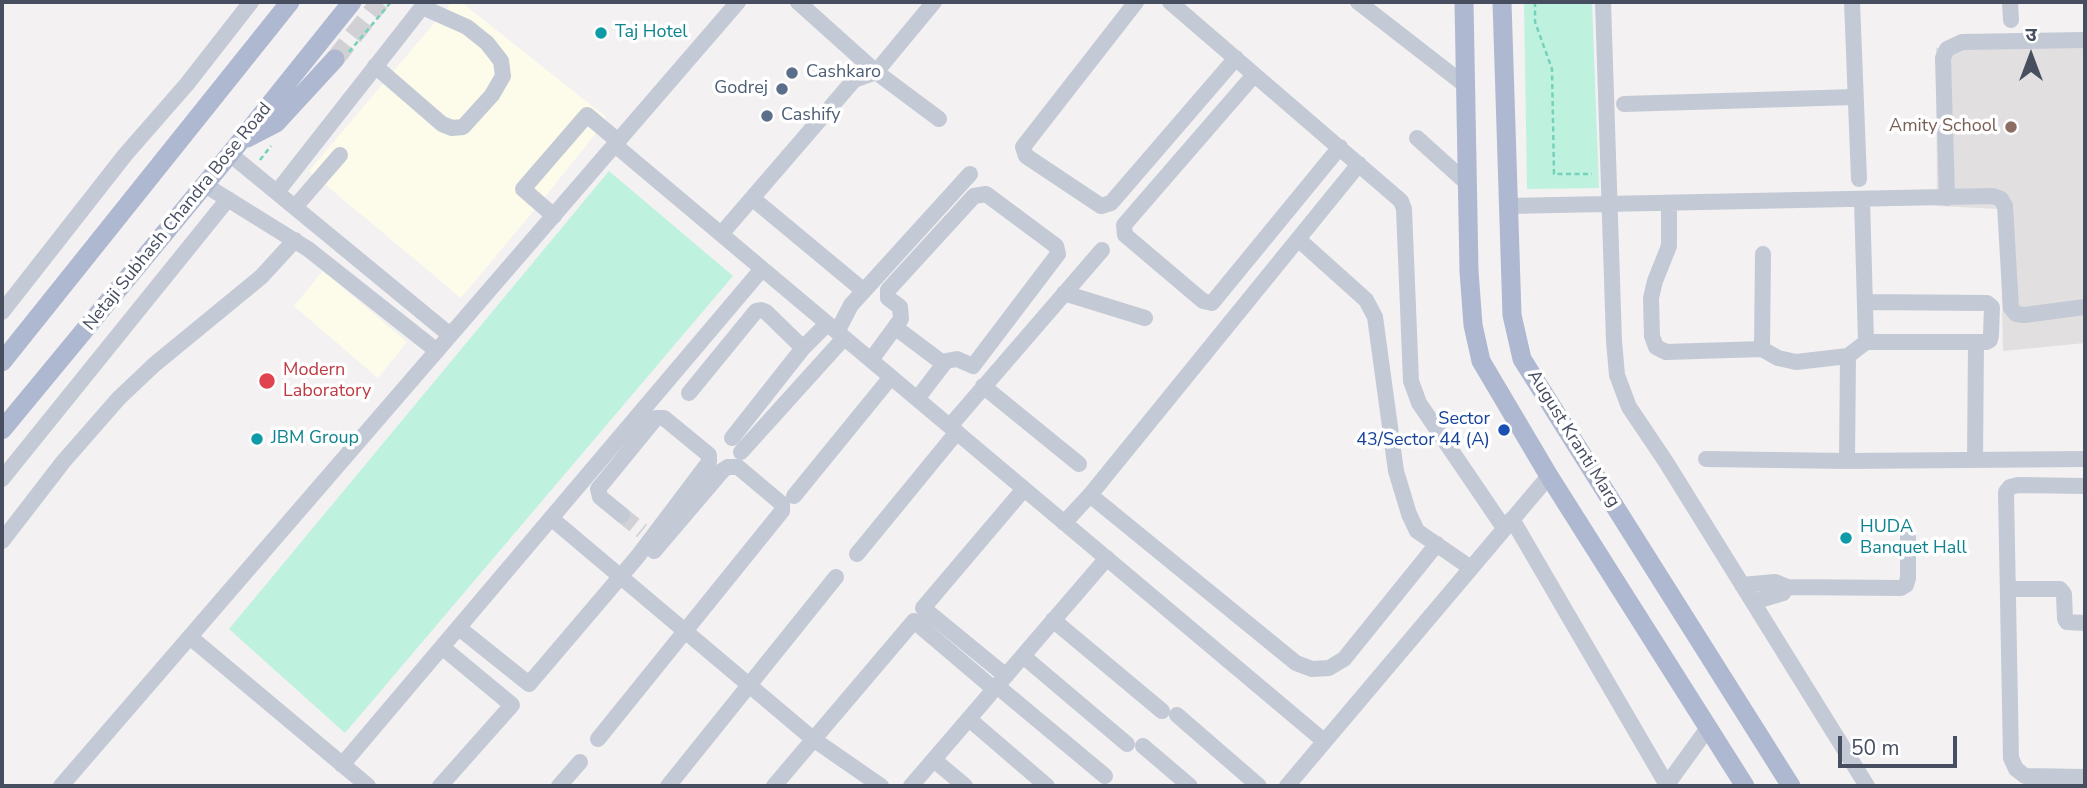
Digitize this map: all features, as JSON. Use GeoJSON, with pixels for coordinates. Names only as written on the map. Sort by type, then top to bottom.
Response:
{"type":"FeatureCollection","features":[{"type":"Feature","properties":{"kind":"main road"},"geometry":{"type":"LineString","coordinates":[[2,362],[290,2]]}},
{"type":"Feature","properties":{"kind":"main road","name":"Netaji Subhash Chandra Bose Road"},"geometry":{"type":"LineString","coordinates":[[2,430],[352,2]]}},
{"type":"Feature","properties":{"kind":"main road"},"geometry":{"type":"LineString","coordinates":[[1464,2],[1473,325],[1481,361],[1549,476],[1745,786]]}},
{"type":"Feature","properties":{"kind":"main road","name":"August Kranti Marg"},"geometry":{"type":"LineString","coordinates":[[1502,2],[1512,315],[1522,359],[1791,786]]}},
{"type":"Feature","properties":{"kind":"main road"},"geometry":{"type":"LineString","coordinates":[[235,148],[276,123],[335,59]]}},
{"type":"Feature","properties":{"kind":"street"},"geometry":{"type":"LineString","coordinates":[[2,312],[125,155],[187,84],[251,2]]}},
{"type":"Feature","properties":{"kind":"street"},"geometry":{"type":"LineString","coordinates":[[61,786],[738,2]]}},
{"type":"Feature","properties":{"kind":"street"},"geometry":{"type":"LineString","coordinates":[[799,2],[876,72],[939,119]]}},
{"type":"Feature","properties":{"kind":"street"},"geometry":{"type":"LineString","coordinates":[[722,233],[854,80],[876,72],[934,2]]}},
{"type":"Feature","properties":{"kind":"street"},"geometry":{"type":"LineString","coordinates":[[1136,2],[1023,147],[1026,156],[1101,206],[1111,203],[1236,58]]}},
{"type":"Feature","properties":{"kind":"street"},"geometry":{"type":"LineString","coordinates":[[1170,2],[1395,193],[1405,209],[1408,357],[1410,381],[1419,402],[1508,523],[1666,786],[1708,728]]}},
{"type":"Feature","properties":{"kind":"street"},"geometry":{"type":"LineString","coordinates":[[1358,2],[1465,85]]}},
{"type":"Feature","properties":{"kind":"street"},"geometry":{"type":"LineString","coordinates":[[1603,2],[1617,376],[1629,407],[1867,786]]}},
{"type":"Feature","properties":{"kind":"street"},"geometry":{"type":"LineString","coordinates":[[1852,2],[1859,179]]}},
{"type":"Feature","properties":{"kind":"street"},"geometry":{"type":"LineString","coordinates":[[2010,2],[2011,20]]}},
{"type":"Feature","properties":{"kind":"street"},"geometry":{"type":"LineString","coordinates":[[277,192],[376,66],[424,5],[467,27],[487,43],[501,61],[503,76],[492,95],[463,127],[452,128],[442,124],[376,66]]}},
{"type":"Feature","properties":{"kind":"street"},"geometry":{"type":"LineString","coordinates":[[1947,198],[1943,58],[1947,49],[1962,42],[2085,40]]}},
{"type":"Feature","properties":{"kind":"street"},"geometry":{"type":"LineString","coordinates":[[1254,75],[1124,225],[1125,235],[1203,301],[1212,303],[1340,147]]}},
{"type":"Feature","properties":{"kind":"street"},"geometry":{"type":"LineString","coordinates":[[1624,104],[1855,97]]}},
{"type":"Feature","properties":{"kind":"street"},"geometry":{"type":"LineString","coordinates":[[554,216],[523,189],[587,115],[762,269],[1324,741]]}},
{"type":"Feature","properties":{"kind":"street"},"geometry":{"type":"LineString","coordinates":[[1417,138],[1468,184]]}},
{"type":"Feature","properties":{"kind":"street"},"geometry":{"type":"LineString","coordinates":[[235,148],[277,192],[450,335]]}},
{"type":"Feature","properties":{"kind":"street"},"geometry":{"type":"LineString","coordinates":[[295,207],[340,155]]}},
{"type":"Feature","properties":{"kind":"street"},"geometry":{"type":"LineString","coordinates":[[1065,523],[1359,164]]}},
{"type":"Feature","properties":{"kind":"street"},"geometry":{"type":"LineString","coordinates":[[836,331],[803,348],[737,445],[836,331],[851,305],[970,174]]}},
{"type":"Feature","properties":{"kind":"street"},"geometry":{"type":"LineString","coordinates":[[205,185],[295,240],[437,351]]}},
{"type":"Feature","properties":{"kind":"street"},"geometry":{"type":"LineString","coordinates":[[871,360],[896,328],[902,314],[900,307],[888,298],[888,290],[974,196],[986,194],[1056,246],[1058,254],[973,366],[950,359],[917,399]]}},
{"type":"Feature","properties":{"kind":"street"},"geometry":{"type":"LineString","coordinates":[[1508,206],[1993,196],[2001,199],[2005,206],[2011,308],[2016,314],[2024,316],[2085,307]]}},
{"type":"Feature","properties":{"kind":"street"},"geometry":{"type":"LineString","coordinates":[[752,198],[864,291]]}},
{"type":"Feature","properties":{"kind":"street"},"geometry":{"type":"LineString","coordinates":[[2,479],[228,199]]}},
{"type":"Feature","properties":{"kind":"street"},"geometry":{"type":"LineString","coordinates":[[1862,200],[1866,342]]}},
{"type":"Feature","properties":{"kind":"street"},"geometry":{"type":"LineString","coordinates":[[1669,203],[1669,246],[1651,298],[1652,337],[1656,347],[1666,352],[1762,349],[1778,358],[1796,362],[1848,356],[1866,342],[1990,340],[1992,307],[1987,303],[1866,302]]}},
{"type":"Feature","properties":{"kind":"street"},"geometry":{"type":"LineString","coordinates":[[1298,239],[1366,300],[1375,317],[1396,471],[1409,514],[1417,531],[1471,568]]}},
{"type":"Feature","properties":{"kind":"street"},"geometry":{"type":"LineString","coordinates":[[2,541],[63,462],[119,398],[155,364],[261,277],[295,240]]}},
{"type":"Feature","properties":{"kind":"street"},"geometry":{"type":"LineString","coordinates":[[857,554],[984,386],[1102,250]]}},
{"type":"Feature","properties":{"kind":"street"},"geometry":{"type":"LineString","coordinates":[[1762,349],[1763,254]]}},
{"type":"Feature","properties":{"kind":"street"},"geometry":{"type":"LineString","coordinates":[[342,765],[762,269]]}},
{"type":"Feature","properties":{"kind":"street"},"geometry":{"type":"LineString","coordinates":[[1064,293],[1145,318]]}},
{"type":"Feature","properties":{"kind":"street"},"geometry":{"type":"LineString","coordinates":[[677,370],[692,389],[756,311],[761,310],[803,348]]}},
{"type":"Feature","properties":{"kind":"street"},"geometry":{"type":"LineString","coordinates":[[896,328],[944,363]]}},
{"type":"Feature","properties":{"kind":"street"},"geometry":{"type":"LineString","coordinates":[[1975,460],[1976,342]]}},
{"type":"Feature","properties":{"kind":"street"},"geometry":{"type":"LineString","coordinates":[[1847,461],[1848,356]]}},
{"type":"Feature","properties":{"kind":"street"},"geometry":{"type":"LineString","coordinates":[[794,496],[891,377]]}},
{"type":"Feature","properties":{"kind":"street"},"geometry":{"type":"LineString","coordinates":[[984,386],[1079,464]]}},
{"type":"Feature","properties":{"kind":"street"},"geometry":{"type":"LineString","coordinates":[[622,515],[600,497],[598,489],[656,418],[664,418],[710,458],[647,535],[624,580]]}},
{"type":"Feature","properties":{"kind":"street"},"geometry":{"type":"LineString","coordinates":[[1706,459],[2085,459]]}},
{"type":"Feature","properties":{"kind":"street"},"geometry":{"type":"LineString","coordinates":[[458,628],[529,684],[723,470],[738,467],[782,504],[782,511],[598,739]]}},
{"type":"Feature","properties":{"kind":"street"},"geometry":{"type":"LineString","coordinates":[[1287,786],[1549,476]]}},
{"type":"Feature","properties":{"kind":"street"},"geometry":{"type":"LineString","coordinates":[[2085,486],[2018,485],[2010,487],[2006,492],[2011,758],[2016,769],[2025,776],[2085,777]]}},
{"type":"Feature","properties":{"kind":"street"},"geometry":{"type":"LineString","coordinates":[[1024,489],[923,608],[999,684],[1105,776]]}},
{"type":"Feature","properties":{"kind":"street"},"geometry":{"type":"LineString","coordinates":[[1090,495],[1296,663],[1312,669],[1329,668],[1344,659],[1437,544]]}},
{"type":"Feature","properties":{"kind":"street"},"geometry":{"type":"LineString","coordinates":[[551,518],[813,739],[881,786]]}},
{"type":"Feature","properties":{"kind":"street"},"geometry":{"type":"LineString","coordinates":[[1742,585],[1775,582],[1787,587],[1901,588],[1906,585],[1908,578],[1908,537]]}},
{"type":"Feature","properties":{"kind":"street"},"geometry":{"type":"LineString","coordinates":[[911,786],[1107,558]]}},
{"type":"Feature","properties":{"kind":"street"},"geometry":{"type":"LineString","coordinates":[[668,786],[836,577]]}},
{"type":"Feature","properties":{"kind":"street"},"geometry":{"type":"LineString","coordinates":[[1753,602],[1783,593],[1787,587]]}},
{"type":"Feature","properties":{"kind":"street"},"geometry":{"type":"LineString","coordinates":[[2008,589],[2057,587],[2064,594],[2067,622],[2085,623]]}},
{"type":"Feature","properties":{"kind":"street"},"geometry":{"type":"LineString","coordinates":[[1054,620],[1259,786]]}},
{"type":"Feature","properties":{"kind":"street"},"geometry":{"type":"LineString","coordinates":[[774,786],[915,621],[999,684]]}},
{"type":"Feature","properties":{"kind":"street"},"geometry":{"type":"LineString","coordinates":[[190,637],[368,786]]}},
{"type":"Feature","properties":{"kind":"street"},"geometry":{"type":"LineString","coordinates":[[440,786],[512,705],[442,647]]}},
{"type":"Feature","properties":{"kind":"street"},"geometry":{"type":"LineString","coordinates":[[1023,656],[1190,786]]}},
{"type":"Feature","properties":{"kind":"street"},"geometry":{"type":"LineString","coordinates":[[969,719],[1047,786]]}},
{"type":"Feature","properties":{"kind":"street"},"geometry":{"type":"LineString","coordinates":[[933,760],[965,786]]}},
{"type":"Feature","properties":{"kind":"street"},"geometry":{"type":"LineString","coordinates":[[559,786],[580,762]]}},
{"type":"Feature","properties":{"kind":"path"},"geometry":{"type":"LineString","coordinates":[[1535,2],[1535,22],[1552,69],[1554,174],[1609,174]]}},
{"type":"Feature","properties":{"kind":"shaded area"},"geometry":{"type":"Polygon","coordinates":[[[452,2],[461,2],[606,117],[601,127],[461,298],[309,171],[452,2]]]}},
{"type":"Feature","properties":{"kind":"shaded area","name":"Amity School"},"geometry":{"type":"Polygon","coordinates":[[[2085,47],[2085,343],[2003,351],[2000,209],[1937,206],[1936,48],[2085,47]]]}},
{"type":"Feature","properties":{"kind":"shaded area"},"geometry":{"type":"Polygon","coordinates":[[[323,271],[407,342],[378,378],[294,306],[323,271]]]}},
{"type":"Feature","properties":{"kind":"green space"},"geometry":{"type":"Polygon","coordinates":[[[1524,2],[1592,2],[1599,188],[1527,189],[1524,2]]]}},
{"type":"Feature","properties":{"kind":"green space"},"geometry":{"type":"Polygon","coordinates":[[[609,171],[733,276],[345,733],[229,629],[609,171]]]}},
{"type":"Feature","properties":{"kind":"tunnel"},"geometry":{"type":"LineString","coordinates":[[335,59],[380,2]]}},
{"type":"Feature","properties":{"kind":"tunnel"},"geometry":{"type":"LineString","coordinates":[[622,515],[642,531]]}},
{"type":"Feature","properties":{"kind":"place","name":"Taj Hotel"},"geometry":{"type":"Point","coordinates":[601,33]}},
{"type":"Feature","properties":{"kind":"place","name":"Cashkaro"},"geometry":{"type":"Point","coordinates":[792,73]}},
{"type":"Feature","properties":{"kind":"place","name":"Godrej"},"geometry":{"type":"Point","coordinates":[782,89]}},
{"type":"Feature","properties":{"kind":"place","name":"Cashify"},"geometry":{"type":"Point","coordinates":[767,116]}},
{"type":"Feature","properties":{"kind":"place","name":"Amity School"},"geometry":{"type":"Point","coordinates":[2011,127]}},
{"type":"Feature","properties":{"kind":"place","name":"Modern Laboratory"},"geometry":{"type":"Point","coordinates":[267,381]}},
{"type":"Feature","properties":{"kind":"place","name":"Sector 43/Sector 44 (A)"},"geometry":{"type":"Point","coordinates":[1504,430]}},
{"type":"Feature","properties":{"kind":"place","name":"JBM Group"},"geometry":{"type":"Point","coordinates":[257,439]}},
{"type":"Feature","properties":{"kind":"place","name":"HUDA Banquet Hall"},"geometry":{"type":"Point","coordinates":[1846,538]}}]}
